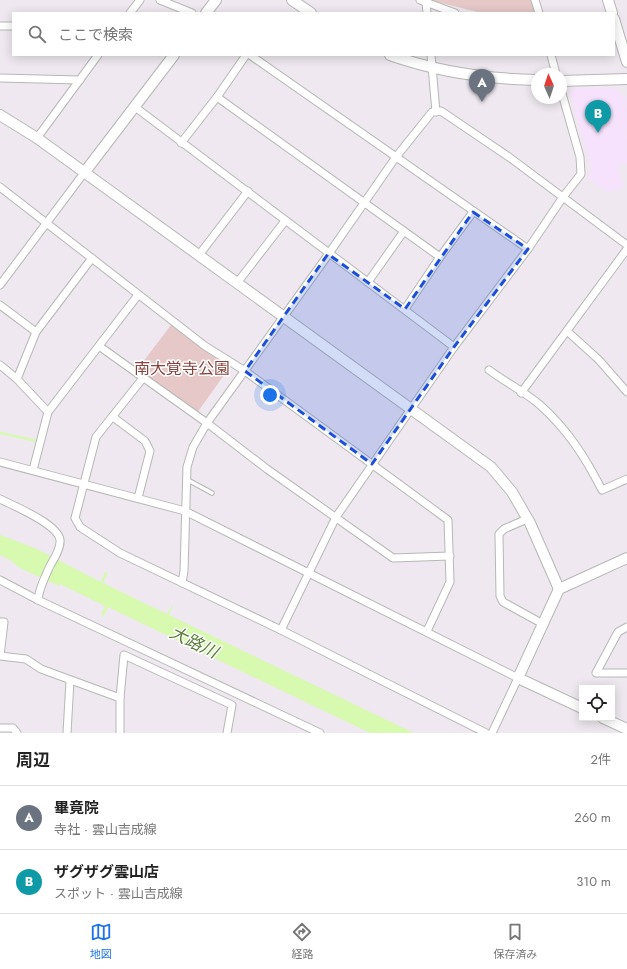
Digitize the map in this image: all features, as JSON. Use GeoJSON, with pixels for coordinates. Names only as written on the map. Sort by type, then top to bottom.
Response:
{"type":"FeatureCollection","features":[{"type":"Feature","properties":{"kind":"street"},"geometry":{"type":"LineString","coordinates":[[131,12],[140,0]]}},
{"type":"Feature","properties":{"kind":"street"},"geometry":{"type":"LineString","coordinates":[[160,0],[190,12]]}},
{"type":"Feature","properties":{"kind":"street"},"geometry":{"type":"LineString","coordinates":[[207,12],[216,0]]}},
{"type":"Feature","properties":{"kind":"street"},"geometry":{"type":"LineString","coordinates":[[292,0],[310,12]]}},
{"type":"Feature","properties":{"kind":"street"},"geometry":{"type":"LineString","coordinates":[[535,0],[539,12]]}},
{"type":"Feature","properties":{"kind":"street"},"geometry":{"type":"LineString","coordinates":[[608,0],[612,12]]}},
{"type":"Feature","properties":{"kind":"street"},"geometry":{"type":"LineString","coordinates":[[423,1],[427,12]]}},
{"type":"Feature","properties":{"kind":"street"},"geometry":{"type":"LineString","coordinates":[[423,1],[452,12]]}},
{"type":"Feature","properties":{"kind":"street"},"geometry":{"type":"LineString","coordinates":[[615,21],[627,62]]}},
{"type":"Feature","properties":{"kind":"street"},"geometry":{"type":"LineString","coordinates":[[0,26],[12,26]]}},
{"type":"Feature","properties":{"kind":"street"},"geometry":{"type":"LineString","coordinates":[[37,138],[97,56]]}},
{"type":"Feature","properties":{"kind":"street"},"geometry":{"type":"LineString","coordinates":[[0,285],[173,56]]}},
{"type":"Feature","properties":{"kind":"street"},"geometry":{"type":"LineString","coordinates":[[181,143],[217,97],[245,56]]}},
{"type":"Feature","properties":{"kind":"street"},"geometry":{"type":"LineString","coordinates":[[251,56],[528,250]]}},
{"type":"Feature","properties":{"kind":"street"},"geometry":{"type":"LineString","coordinates":[[393,56],[432,68],[483,77],[531,80]]}},
{"type":"Feature","properties":{"kind":"street"},"geometry":{"type":"LineString","coordinates":[[431,56],[436,112]]}},
{"type":"Feature","properties":{"kind":"street"},"geometry":{"type":"LineString","coordinates":[[551,56],[554,68]]}},
{"type":"Feature","properties":{"kind":"street"},"geometry":{"type":"LineString","coordinates":[[0,78],[80,80]]}},
{"type":"Feature","properties":{"kind":"street"},"geometry":{"type":"LineString","coordinates":[[567,81],[627,79]]}},
{"type":"Feature","properties":{"kind":"street"},"geometry":{"type":"LineString","coordinates":[[217,97],[365,204],[440,256]]}},
{"type":"Feature","properties":{"kind":"street"},"geometry":{"type":"LineString","coordinates":[[281,630],[336,517],[454,346],[528,250],[563,197],[581,174],[582,164],[565,104]]}},
{"type":"Feature","properties":{"kind":"street"},"geometry":{"type":"LineString","coordinates":[[135,107],[181,143],[248,191],[328,254],[405,308],[454,346]]}},
{"type":"Feature","properties":{"kind":"street"},"geometry":{"type":"LineString","coordinates":[[182,584],[184,571],[186,467],[193,447],[207,423],[365,204],[396,157],[432,112],[442,111],[460,123],[627,245]]}},
{"type":"Feature","properties":{"kind":"street"},"geometry":{"type":"LineString","coordinates":[[0,115],[37,138],[492,467],[512,492],[527,519],[559,589]]}},
{"type":"Feature","properties":{"kind":"street"},"geometry":{"type":"LineString","coordinates":[[0,188],[48,223],[205,346],[245,371],[448,520],[450,582],[427,632]]}},
{"type":"Feature","properties":{"kind":"street"},"geometry":{"type":"LineString","coordinates":[[200,255],[248,191]]}},
{"type":"Feature","properties":{"kind":"street"},"geometry":{"type":"LineString","coordinates":[[405,308],[440,256],[473,212]]}},
{"type":"Feature","properties":{"kind":"street"},"geometry":{"type":"LineString","coordinates":[[237,283],[286,221]]}},
{"type":"Feature","properties":{"kind":"street"},"geometry":{"type":"LineString","coordinates":[[368,282],[404,231]]}},
{"type":"Feature","properties":{"kind":"street"},"geometry":{"type":"LineString","coordinates":[[521,393],[627,249]]}},
{"type":"Feature","properties":{"kind":"street"},"geometry":{"type":"LineString","coordinates":[[17,379],[36,332],[92,258]]}},
{"type":"Feature","properties":{"kind":"street"},"geometry":{"type":"LineString","coordinates":[[33,470],[48,412],[138,294]]}},
{"type":"Feature","properties":{"kind":"street"},"geometry":{"type":"LineString","coordinates":[[0,305],[36,332]]}},
{"type":"Feature","properties":{"kind":"street"},"geometry":{"type":"LineString","coordinates":[[567,331],[599,360],[627,392]]}},
{"type":"Feature","properties":{"kind":"street"},"geometry":{"type":"LineString","coordinates":[[99,346],[207,423],[267,469],[393,558],[450,556]]}},
{"type":"Feature","properties":{"kind":"street"},"geometry":{"type":"LineString","coordinates":[[0,365],[17,379],[48,412]]}},
{"type":"Feature","properties":{"kind":"street"},"geometry":{"type":"LineString","coordinates":[[489,370],[539,404],[563,429],[584,456],[602,490],[627,479]]}},
{"type":"Feature","properties":{"kind":"street"},"geometry":{"type":"LineString","coordinates":[[144,378],[96,437],[75,518],[80,527],[120,553],[182,584],[281,630],[486,733]]}},
{"type":"Feature","properties":{"kind":"street"},"geometry":{"type":"LineString","coordinates":[[113,417],[145,441],[150,451],[138,498]]}},
{"type":"Feature","properties":{"kind":"street"},"geometry":{"type":"LineString","coordinates":[[0,462],[185,511],[518,678],[579,707]]}},
{"type":"Feature","properties":{"kind":"street"},"geometry":{"type":"LineString","coordinates":[[0,499],[47,524],[57,532],[60,541],[58,549],[39,591],[38,600]]}},
{"type":"Feature","properties":{"kind":"street"},"geometry":{"type":"LineString","coordinates":[[527,519],[504,529],[499,534],[500,596],[503,602],[543,624]]}},
{"type":"Feature","properties":{"kind":"street"},"geometry":{"type":"LineString","coordinates":[[492,733],[559,589],[627,558]]}},
{"type":"Feature","properties":{"kind":"street"},"geometry":{"type":"LineString","coordinates":[[0,580],[38,600],[320,733]]}},
{"type":"Feature","properties":{"kind":"street"},"geometry":{"type":"LineString","coordinates":[[0,622],[4,622],[0,656],[26,659],[41,669],[70,681],[120,698]]}},
{"type":"Feature","properties":{"kind":"street"},"geometry":{"type":"LineString","coordinates":[[627,627],[618,632],[596,673],[627,673]]}},
{"type":"Feature","properties":{"kind":"street"},"geometry":{"type":"LineString","coordinates":[[120,733],[120,698],[124,655],[232,704],[227,733]]}},
{"type":"Feature","properties":{"kind":"street"},"geometry":{"type":"LineString","coordinates":[[67,733],[70,681]]}},
{"type":"Feature","properties":{"kind":"street"},"geometry":{"type":"LineString","coordinates":[[609,721],[627,730]]}},
{"type":"Feature","properties":{"kind":"street"},"geometry":{"type":"LineString","coordinates":[[0,728],[13,728],[17,733]]}},
{"type":"Feature","properties":{"kind":"lane"},"geometry":{"type":"LineString","coordinates":[[186,479],[212,493]]}},
{"type":"Feature","properties":{"kind":"highlighted area"},"geometry":{"type":"Polygon","coordinates":[[[473,212],[528,249],[454,347],[372,464],[245,371],[328,254],[405,309],[473,212]]]}},
{"type":"Feature","properties":{"kind":"shaded area"},"geometry":{"type":"Polygon","coordinates":[[[575,88],[613,88],[626,98],[627,163],[617,164],[623,187],[608,192],[587,177],[592,170],[570,94],[575,88]]]}},
{"type":"Feature","properties":{"kind":"green space"},"geometry":{"type":"Polygon","coordinates":[[[429,0],[531,0],[535,12],[478,12],[429,0]]]}},
{"type":"Feature","properties":{"kind":"green space","name":"南大覚寺公園"},"geometry":{"type":"Polygon","coordinates":[[[171,325],[229,368],[197,413],[137,370],[171,325]]]}},
{"type":"Feature","properties":{"kind":"water","name":"大路川"},"geometry":{"type":"Polygon","coordinates":[[[0,535],[37,549],[101,582],[105,572],[108,573],[103,583],[167,614],[172,605],[173,606],[169,615],[414,733],[370,733],[108,607],[104,616],[101,615],[105,606],[60,584],[59,586],[20,568],[10,560],[0,555],[0,535]]]}},
{"type":"Feature","properties":{"kind":"waterway"},"geometry":{"type":"LineString","coordinates":[[0,433],[37,441]]}},
{"type":"Feature","properties":{"kind":"place","name":"畢竟院"},"geometry":{"type":"Point","coordinates":[482,102]}},
{"type":"Feature","properties":{"kind":"place","name":"ザグザグ雲山店"},"geometry":{"type":"Point","coordinates":[598,133]}}]}
